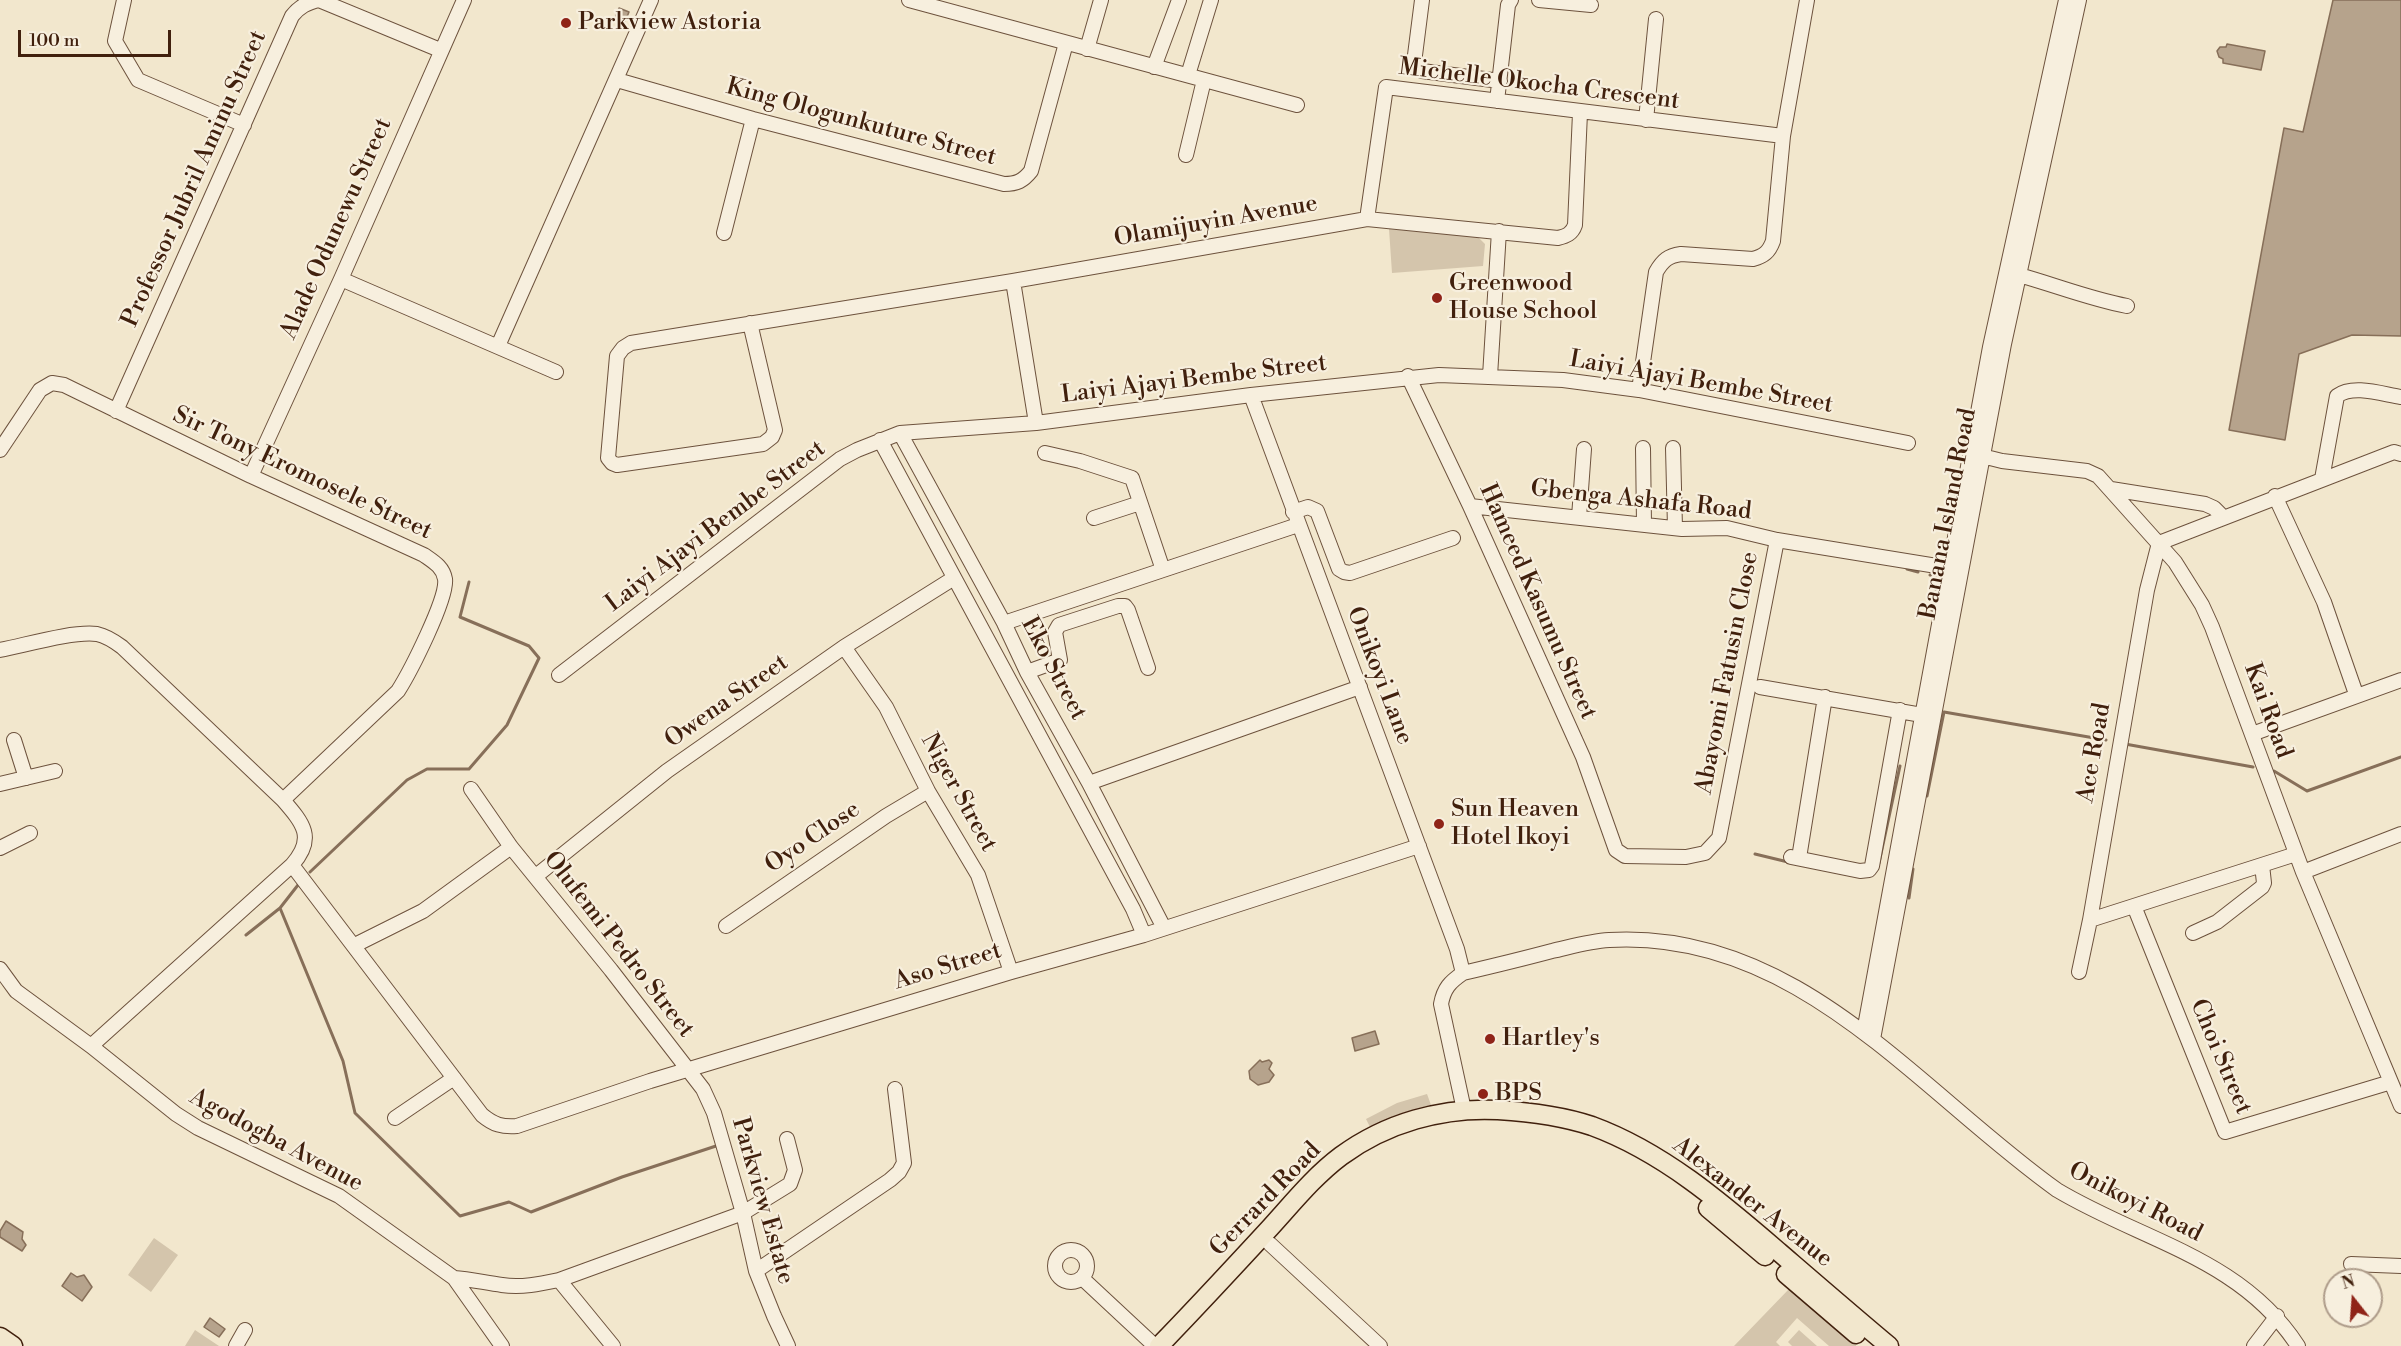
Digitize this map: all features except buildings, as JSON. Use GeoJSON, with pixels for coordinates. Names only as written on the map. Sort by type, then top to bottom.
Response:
{"type":"FeatureCollection","features":[{"type":"Feature","properties":{"kind":"main road","name":"Alexander Avenue"},"geometry":{"type":"LineString","coordinates":[[1462,1116],[1525,1112],[1568,1120],[1592,1126],[1650,1153],[1691,1180],[1742,1220],[1889,1346]]}},
{"type":"Feature","properties":{"kind":"main road","name":"Gerrard Road"},"geometry":{"type":"LineString","coordinates":[[1150,1344],[1339,1157],[1396,1125],[1428,1116],[1462,1116]]}},
{"type":"Feature","properties":{"kind":"main road"},"geometry":{"type":"LineString","coordinates":[[1176,1346],[1338,1173],[1383,1144],[1462,1116]]}},
{"type":"Feature","properties":{"kind":"main road","name":"Alexander Avenue"},"geometry":{"type":"LineString","coordinates":[[1462,1116],[1562,1129],[1601,1142],[1644,1164],[1710,1210],[1870,1346]]}},
{"type":"Feature","properties":{"kind":"main road"},"geometry":{"type":"LineString","coordinates":[[0,1337],[13,1346]]}},
{"type":"Feature","properties":{"kind":"street"},"geometry":{"type":"LineString","coordinates":[[124,0],[115,41],[138,80],[243,125]]}},
{"type":"Feature","properties":{"kind":"street","name":"Professor Jubril Aminu Street"},"geometry":{"type":"LineString","coordinates":[[116,411],[292,16],[308,3],[319,0],[440,50]]}},
{"type":"Feature","properties":{"kind":"street","name":"Alade Odunewu Street"},"geometry":{"type":"LineString","coordinates":[[251,476],[464,0]]}},
{"type":"Feature","properties":{"kind":"street"},"geometry":{"type":"LineString","coordinates":[[498,346],[651,0]]}},
{"type":"Feature","properties":{"kind":"street"},"geometry":{"type":"LineString","coordinates":[[909,0],[1297,105]]}},
{"type":"Feature","properties":{"kind":"street"},"geometry":{"type":"LineString","coordinates":[[1087,49],[1101,0]]}},
{"type":"Feature","properties":{"kind":"street"},"geometry":{"type":"LineString","coordinates":[[1154,67],[1179,0]]}},
{"type":"Feature","properties":{"kind":"street"},"geometry":{"type":"LineString","coordinates":[[1188,75],[1211,0]]}},
{"type":"Feature","properties":{"kind":"street"},"geometry":{"type":"LineString","coordinates":[[1422,0],[1414,63],[1417,68],[1422,71],[1500,81]]}},
{"type":"Feature","properties":{"kind":"street"},"geometry":{"type":"LineString","coordinates":[[1497,101],[1508,5],[1511,0]]}},
{"type":"Feature","properties":{"kind":"street"},"geometry":{"type":"LineString","coordinates":[[1539,0],[1592,5]]}},
{"type":"Feature","properties":{"kind":"street"},"geometry":{"type":"LineString","coordinates":[[1639,390],[1656,272],[1661,262],[1670,256],[1681,254],[1753,259],[1761,257],[1770,250],[1773,241],[1783,136],[1807,0]]}},
{"type":"Feature","properties":{"kind":"street","name":"Banana Island Road"},"geometry":{"type":"LineString","coordinates":[[1868,1036],[1977,454],[1990,347],[2066,0]]}},
{"type":"Feature","properties":{"kind":"street","name":"Banana Island Road"},"geometry":{"type":"LineString","coordinates":[[1868,1036],[1949,568],[2019,275],[2079,0]]}},
{"type":"Feature","properties":{"kind":"street"},"geometry":{"type":"LineString","coordinates":[[1646,120],[1656,19]]}},
{"type":"Feature","properties":{"kind":"street","name":"King Ologunkuture Street"},"geometry":{"type":"LineString","coordinates":[[617,80],[753,119],[1004,184],[1015,184],[1031,171],[1065,43]]}},
{"type":"Feature","properties":{"kind":"street"},"geometry":{"type":"LineString","coordinates":[[1186,155],[1204,80]]}},
{"type":"Feature","properties":{"kind":"street","name":"Michelle Okocha Crescent"},"geometry":{"type":"LineString","coordinates":[[1367,219],[1386,87],[1580,113],[1783,136]]}},
{"type":"Feature","properties":{"kind":"street","name":"Olamijuyin Avenue"},"geometry":{"type":"LineString","coordinates":[[750,323],[775,430],[772,437],[763,444],[690,456],[617,465],[612,463],[608,458],[617,356],[631,343],[750,323],[1013,281],[1367,219],[1558,238],[1573,231],[1575,225],[1580,113]]}},
{"type":"Feature","properties":{"kind":"street"},"geometry":{"type":"LineString","coordinates":[[724,233],[753,119]]}},
{"type":"Feature","properties":{"kind":"street"},"geometry":{"type":"LineString","coordinates":[[1490,376],[1499,231]]}},
{"type":"Feature","properties":{"kind":"street"},"geometry":{"type":"LineString","coordinates":[[2019,275],[2057,285],[2093,300],[2127,306]]}},
{"type":"Feature","properties":{"kind":"street"},"geometry":{"type":"LineString","coordinates":[[341,279],[556,372]]}},
{"type":"Feature","properties":{"kind":"street"},"geometry":{"type":"LineString","coordinates":[[1013,281],[1035,423]]}},
{"type":"Feature","properties":{"kind":"street","name":"Laiyi Ajayi Bembe Street"},"geometry":{"type":"LineString","coordinates":[[559,675],[840,459],[900,433],[1035,423],[1408,376],[1490,376],[1563,381],[1639,390],[1908,443]]}},
{"type":"Feature","properties":{"kind":"street","name":"Hameed Kasumu Street"},"geometry":{"type":"LineString","coordinates":[[1408,376],[1470,506],[1583,757],[1616,850]]}},
{"type":"Feature","properties":{"kind":"street","name":"Sir Tony Eromosele Street"},"geometry":{"type":"LineString","coordinates":[[0,450],[40,390],[52,383],[64,385],[251,476],[424,555],[438,565],[445,580],[445,590],[408,675],[398,691],[284,800]]}},
{"type":"Feature","properties":{"kind":"street"},"geometry":{"type":"LineString","coordinates":[[2322,479],[2337,396],[2344,391],[2357,391],[2401,397]]}},
{"type":"Feature","properties":{"kind":"street","name":"Onikoyi Lane"},"geometry":{"type":"LineString","coordinates":[[1251,395],[1457,949],[1463,973]]}},
{"type":"Feature","properties":{"kind":"street","name":"Eko Street"},"geometry":{"type":"LineString","coordinates":[[900,433],[1004,623],[1027,672],[1089,783],[1164,928]]}},
{"type":"Feature","properties":{"kind":"street","name":"Eko Street"},"geometry":{"type":"LineString","coordinates":[[880,440],[1133,909],[1144,935]]}},
{"type":"Feature","properties":{"kind":"street"},"geometry":{"type":"LineString","coordinates":[[1643,448],[1644,524]]}},
{"type":"Feature","properties":{"kind":"street"},"geometry":{"type":"LineString","coordinates":[[1673,448],[1675,528]]}},
{"type":"Feature","properties":{"kind":"street"},"geometry":{"type":"LineString","coordinates":[[1579,518],[1584,449]]}},
{"type":"Feature","properties":{"kind":"street"},"geometry":{"type":"LineString","coordinates":[[2158,543],[2394,452],[2401,454]]}},
{"type":"Feature","properties":{"kind":"street"},"geometry":{"type":"LineString","coordinates":[[1045,453],[1132,478],[1163,570]]}},
{"type":"Feature","properties":{"kind":"street","name":"Kai Road"},"geometry":{"type":"LineString","coordinates":[[1977,454],[2002,461],[2087,471],[2098,476],[2158,543],[2189,582],[2212,627],[2303,872],[2401,1106]]}},
{"type":"Feature","properties":{"kind":"street"},"geometry":{"type":"LineString","coordinates":[[2111,489],[2205,504],[2214,508],[2223,517]]}},
{"type":"Feature","properties":{"kind":"street"},"geometry":{"type":"LineString","coordinates":[[2276,496],[2324,602],[2356,694]]}},
{"type":"Feature","properties":{"kind":"street"},"geometry":{"type":"LineString","coordinates":[[1094,518],[1140,503]]}},
{"type":"Feature","properties":{"kind":"street","name":"Gbenga Ashafa Road"},"geometry":{"type":"LineString","coordinates":[[1470,506],[1675,528],[1727,528],[1777,540],[1949,568]]}},
{"type":"Feature","properties":{"kind":"street"},"geometry":{"type":"LineString","coordinates":[[1004,623],[1163,570],[1296,519],[1308,507],[1317,511],[1339,569],[1344,572],[1350,573],[1453,538]]}},
{"type":"Feature","properties":{"kind":"street","name":"Abayomi Fatusin Close"},"geometry":{"type":"LineString","coordinates":[[1616,850],[1625,856],[1633,857],[1686,857],[1705,853],[1719,837],[1777,540]]}},
{"type":"Feature","properties":{"kind":"street","name":"Ace Road"},"geometry":{"type":"LineString","coordinates":[[2079,972],[2147,590],[2158,543]]}},
{"type":"Feature","properties":{"kind":"street","name":"Owena Street"},"geometry":{"type":"LineString","coordinates":[[536,876],[667,771],[844,647],[954,578]]}},
{"type":"Feature","properties":{"kind":"street"},"geometry":{"type":"LineString","coordinates":[[1027,672],[1060,660],[1055,632],[1059,625],[1118,606],[1125,606],[1128,610],[1148,668]]}},
{"type":"Feature","properties":{"kind":"street"},"geometry":{"type":"LineString","coordinates":[[0,650],[81,634],[97,634],[109,638],[122,646],[284,800],[301,820],[305,834],[305,846],[292,864],[91,1046]]}},
{"type":"Feature","properties":{"kind":"street","name":"Niger Street"},"geometry":{"type":"LineString","coordinates":[[844,647],[886,707],[928,791],[978,875],[1011,972]]}},
{"type":"Feature","properties":{"kind":"street"},"geometry":{"type":"LineString","coordinates":[[2252,734],[2356,694],[2401,680]]}},
{"type":"Feature","properties":{"kind":"street"},"geometry":{"type":"LineString","coordinates":[[1089,783],[1360,687]]}},
{"type":"Feature","properties":{"kind":"street"},"geometry":{"type":"LineString","coordinates":[[1760,687],[1922,715]]}},
{"type":"Feature","properties":{"kind":"street"},"geometry":{"type":"LineString","coordinates":[[1825,697],[1795,858],[1860,871],[1869,870],[1872,866],[1900,710]]}},
{"type":"Feature","properties":{"kind":"street"},"geometry":{"type":"LineString","coordinates":[[14,740],[26,778]]}},
{"type":"Feature","properties":{"kind":"street"},"geometry":{"type":"LineString","coordinates":[[0,784],[55,771]]}},
{"type":"Feature","properties":{"kind":"street","name":"Olufemi Pedro Street"},"geometry":{"type":"LineString","coordinates":[[471,789],[511,848],[536,876],[689,1071]]}},
{"type":"Feature","properties":{"kind":"street","name":"Oyo Close"},"geometry":{"type":"LineString","coordinates":[[726,926],[886,816],[928,791]]}},
{"type":"Feature","properties":{"kind":"street"},"geometry":{"type":"LineString","coordinates":[[0,848],[30,833]]}},
{"type":"Feature","properties":{"kind":"street"},"geometry":{"type":"LineString","coordinates":[[2303,872],[2401,834]]}},
{"type":"Feature","properties":{"kind":"street","name":"Aso Street"},"geometry":{"type":"LineString","coordinates":[[454,1078],[482,1116],[491,1123],[502,1127],[517,1126],[650,1081],[1011,972],[1144,935],[1419,846]]}},
{"type":"Feature","properties":{"kind":"street"},"geometry":{"type":"LineString","coordinates":[[355,945],[423,912],[511,848]]}},
{"type":"Feature","properties":{"kind":"street"},"geometry":{"type":"LineString","coordinates":[[2090,920],[2296,854]]}},
{"type":"Feature","properties":{"kind":"street"},"geometry":{"type":"LineString","coordinates":[[292,864],[454,1078],[395,1118]]}},
{"type":"Feature","properties":{"kind":"street"},"geometry":{"type":"LineString","coordinates":[[2193,933],[2217,922],[2262,887],[2264,883],[2262,865]]}},
{"type":"Feature","properties":{"kind":"street","name":"Choi Street"},"geometry":{"type":"LineString","coordinates":[[2134,906],[2226,1132],[2391,1082]]}},
{"type":"Feature","properties":{"kind":"street","name":"Onikoyi Road"},"geometry":{"type":"LineString","coordinates":[[1463,973],[1581,944],[1636,939],[1678,943],[1717,951],[1762,968],[1819,1000],[1868,1036],[2057,1190],[2077,1202],[2218,1270],[2247,1289],[2277,1316],[2298,1346]]}},
{"type":"Feature","properties":{"kind":"street","name":"Agodogba Avenue"},"geometry":{"type":"LineString","coordinates":[[0,969],[16,991],[184,1119],[339,1196],[454,1278]]}},
{"type":"Feature","properties":{"kind":"street"},"geometry":{"type":"LineString","coordinates":[[1462,1116],[1441,1004],[1443,993],[1450,981],[1463,973]]}},
{"type":"Feature","properties":{"kind":"street","name":"Parkview Estate"},"geometry":{"type":"LineString","coordinates":[[689,1071],[703,1089],[714,1113],[743,1213],[756,1272],[788,1346]]}},
{"type":"Feature","properties":{"kind":"street"},"geometry":{"type":"LineString","coordinates":[[756,1272],[899,1172],[904,1162],[895,1089]]}},
{"type":"Feature","properties":{"kind":"street"},"geometry":{"type":"LineString","coordinates":[[454,1278],[482,1280],[502,1285],[532,1285],[559,1280],[743,1213],[790,1184],[795,1170],[788,1139]]}},
{"type":"Feature","properties":{"kind":"street"},"geometry":{"type":"LineString","coordinates":[[1270,1244],[1380,1346]]}},
{"type":"Feature","properties":{"kind":"street"},"geometry":{"type":"LineString","coordinates":[[2351,1264],[2401,1266]]}},
{"type":"Feature","properties":{"kind":"street"},"geometry":{"type":"LineString","coordinates":[[454,1278],[502,1346]]}},
{"type":"Feature","properties":{"kind":"street"},"geometry":{"type":"LineString","coordinates":[[1082,1278],[1150,1344]]}},
{"type":"Feature","properties":{"kind":"street"},"geometry":{"type":"LineString","coordinates":[[559,1280],[613,1346]]}},
{"type":"Feature","properties":{"kind":"street"},"geometry":{"type":"LineString","coordinates":[[2254,1346],[2277,1316]]}},
{"type":"Feature","properties":{"kind":"street"},"geometry":{"type":"LineString","coordinates":[[236,1346],[245,1330]]}},
{"type":"Feature","properties":{"kind":"shaded area"},"geometry":{"type":"Polygon","coordinates":[[[2333,0],[2401,0],[2401,336],[2352,335],[2299,354],[2285,440],[2229,430],[2284,128],[2303,132],[2333,0]]]}},
{"type":"Feature","properties":{"kind":"shaded area"},"geometry":{"type":"Polygon","coordinates":[[[619,8],[629,12],[624,24],[614,20],[619,8]]]}},
{"type":"Feature","properties":{"kind":"shaded area"},"geometry":{"type":"Polygon","coordinates":[[[2227,44],[2265,51],[2261,70],[2223,63],[2217,51],[2220,47],[2226,47],[2227,44]]]}},
{"type":"Feature","properties":{"kind":"shaded area"},"geometry":{"type":"Polygon","coordinates":[[[1389,229],[1478,237],[1485,244],[1483,266],[1392,273],[1389,229]]]}},
{"type":"Feature","properties":{"kind":"shaded area"},"geometry":{"type":"Polygon","coordinates":[[[1375,1031],[1379,1044],[1355,1051],[1352,1038],[1375,1031]]]}},
{"type":"Feature","properties":{"kind":"shaded area"},"geometry":{"type":"Polygon","coordinates":[[[1260,1060],[1262,1062],[1269,1060],[1272,1063],[1269,1069],[1274,1075],[1269,1082],[1258,1085],[1250,1079],[1249,1071],[1260,1060]]]}},
{"type":"Feature","properties":{"kind":"shaded area"},"geometry":{"type":"Polygon","coordinates":[[[1427,1094],[1431,1105],[1396,1115],[1370,1127],[1366,1119],[1397,1103],[1427,1094]]]}},
{"type":"Feature","properties":{"kind":"shaded area"},"geometry":{"type":"Polygon","coordinates":[[[6,1221],[23,1232],[22,1239],[26,1245],[22,1251],[0,1237],[0,1231],[6,1221]]]}},
{"type":"Feature","properties":{"kind":"shaded area"},"geometry":{"type":"Polygon","coordinates":[[[154,1238],[178,1255],[151,1292],[128,1275],[154,1238]]]}},
{"type":"Feature","properties":{"kind":"shaded area"},"geometry":{"type":"Polygon","coordinates":[[[71,1273],[77,1277],[84,1275],[92,1287],[82,1301],[62,1286],[71,1273]]]}},
{"type":"Feature","properties":{"kind":"shaded area"},"geometry":{"type":"Polygon","coordinates":[[[1789,1289],[1856,1346],[1829,1346],[1797,1318],[1776,1342],[1780,1346],[1734,1346],[1789,1289]]]}},
{"type":"Feature","properties":{"kind":"shaded area"},"geometry":{"type":"Polygon","coordinates":[[[210,1318],[225,1329],[219,1337],[204,1327],[210,1318]]]}},
{"type":"Feature","properties":{"kind":"shaded area"},"geometry":{"type":"Polygon","coordinates":[[[195,1330],[219,1346],[185,1346],[195,1330]]]}},
{"type":"Feature","properties":{"kind":"shaded area"},"geometry":{"type":"Polygon","coordinates":[[[1799,1330],[1817,1346],[1792,1346],[1788,1342],[1799,1330]]]}},
{"type":"Feature","properties":{"kind":"waterway"},"geometry":{"type":"LineString","coordinates":[[1907,569],[1918,572]]}},
{"type":"Feature","properties":{"kind":"waterway"},"geometry":{"type":"LineString","coordinates":[[1930,575],[1939,577],[1932,611]]}},
{"type":"Feature","properties":{"kind":"waterway"},"geometry":{"type":"LineString","coordinates":[[310,872],[407,780],[427,769],[469,769],[507,725],[539,658],[529,646],[460,617],[469,582]]}},
{"type":"Feature","properties":{"kind":"waterway"},"geometry":{"type":"LineString","coordinates":[[1927,796],[1944,712],[2106,740]]}},
{"type":"Feature","properties":{"kind":"waterway"},"geometry":{"type":"LineString","coordinates":[[2125,744],[2253,767]]}},
{"type":"Feature","properties":{"kind":"waterway"},"geometry":{"type":"LineString","coordinates":[[2274,771],[2307,791],[2401,757]]}},
{"type":"Feature","properties":{"kind":"waterway"},"geometry":{"type":"LineString","coordinates":[[1877,865],[1900,766]]}},
{"type":"Feature","properties":{"kind":"waterway"},"geometry":{"type":"LineString","coordinates":[[1755,854],[1788,862]]}},
{"type":"Feature","properties":{"kind":"waterway"},"geometry":{"type":"LineString","coordinates":[[1909,898],[1913,869]]}},
{"type":"Feature","properties":{"kind":"waterway"},"geometry":{"type":"LineString","coordinates":[[246,935],[280,908],[298,885]]}},
{"type":"Feature","properties":{"kind":"waterway"},"geometry":{"type":"LineString","coordinates":[[280,908],[343,1061],[355,1113],[460,1216],[509,1202],[531,1212],[622,1177],[716,1146]]}},
{"type":"Feature","properties":{"kind":"place","name":"Parkview Astoria"},"geometry":{"type":"Point","coordinates":[566,23]}},
{"type":"Feature","properties":{"kind":"place","name":"Greenwood House School"},"geometry":{"type":"Point","coordinates":[1437,298]}},
{"type":"Feature","properties":{"kind":"place","name":"Sun Heaven Hotel Ikoyi"},"geometry":{"type":"Point","coordinates":[1439,824]}},
{"type":"Feature","properties":{"kind":"place","name":"Hartley's"},"geometry":{"type":"Point","coordinates":[1490,1039]}},
{"type":"Feature","properties":{"kind":"place","name":"BPS"},"geometry":{"type":"Point","coordinates":[1483,1094]}}]}
